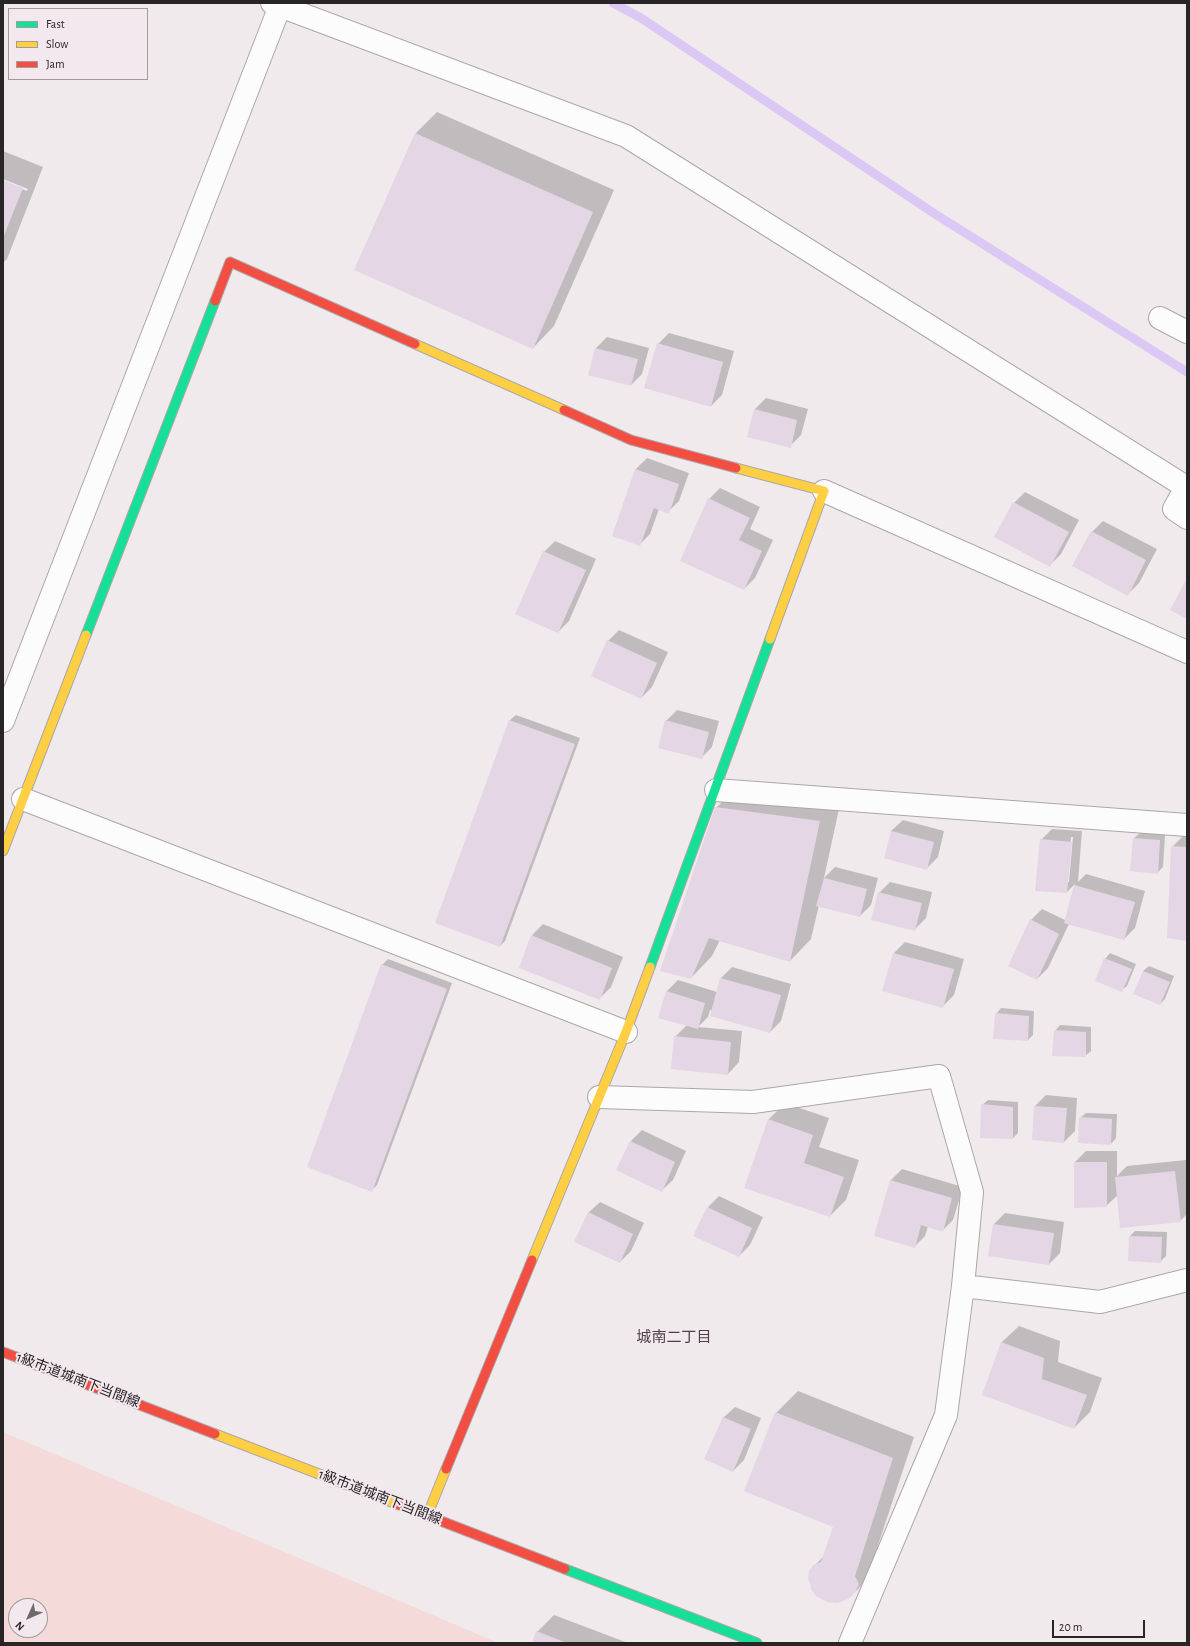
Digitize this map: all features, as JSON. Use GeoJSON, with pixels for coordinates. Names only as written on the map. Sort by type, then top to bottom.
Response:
{"type":"FeatureCollection","features":[{"type":"Feature","properties":{"kind":"street"},"geometry":{"type":"LineString","coordinates":[[3,721],[276,4],[626,136],[1186,486],[1174,509],[1187,518]]}},
{"type":"Feature","properties":{"kind":"street"},"geometry":{"type":"LineString","coordinates":[[3,851],[230,262],[631,440],[824,491],[1187,652]]}},
{"type":"Feature","properties":{"kind":"street"},"geometry":{"type":"LineString","coordinates":[[1160,318],[1187,332]]}},
{"type":"Feature","properties":{"kind":"street"},"geometry":{"type":"LineString","coordinates":[[427,1516],[626,1032],[716,790],[824,491]]}},
{"type":"Feature","properties":{"kind":"street"},"geometry":{"type":"LineString","coordinates":[[716,790],[1187,826]]}},
{"type":"Feature","properties":{"kind":"street"},"geometry":{"type":"LineString","coordinates":[[23,799],[626,1032]]}},
{"type":"Feature","properties":{"kind":"street"},"geometry":{"type":"LineString","coordinates":[[599,1097],[753,1102],[939,1076],[972,1192],[963,1286],[946,1415],[850,1643]]}},
{"type":"Feature","properties":{"kind":"street"},"geometry":{"type":"LineString","coordinates":[[963,1286],[1100,1302],[1187,1280]]}},
{"type":"Feature","properties":{"kind":"street","name":"1級市道城南下当間線"},"geometry":{"type":"LineString","coordinates":[[3,1352],[757,1643]]}},
{"type":"Feature","properties":{"kind":"shaded area"},"geometry":{"type":"Polygon","coordinates":[[[3,1432],[496,1642],[3,1643],[3,1432]]]}},
{"type":"Feature","properties":{"kind":"building"},"geometry":{"type":"Polygon","coordinates":[[[415,133],[593,212],[533,349],[354,270],[415,133]]]}},
{"type":"Feature","properties":{"kind":"building"},"geometry":{"type":"Polygon","coordinates":[[[3,180],[23,188],[3,238],[3,180]]]}},
{"type":"Feature","properties":{"kind":"building"},"geometry":{"type":"Polygon","coordinates":[[[657,343],[723,362],[711,407],[644,388],[657,343]]]}},
{"type":"Feature","properties":{"kind":"building"},"geometry":{"type":"Polygon","coordinates":[[[595,348],[638,359],[631,386],[588,375],[595,348]]]}},
{"type":"Feature","properties":{"kind":"building"},"geometry":{"type":"Polygon","coordinates":[[[754,409],[797,420],[791,448],[747,437],[754,409]]]}},
{"type":"Feature","properties":{"kind":"building"},"geometry":{"type":"Polygon","coordinates":[[[635,469],[679,484],[669,514],[654,508],[640,546],[612,536],[635,469]]]}},
{"type":"Feature","properties":{"kind":"building"},"geometry":{"type":"Polygon","coordinates":[[[708,498],[750,518],[739,540],[762,551],[744,590],[680,561],[708,498]]]}},
{"type":"Feature","properties":{"kind":"building"},"geometry":{"type":"Polygon","coordinates":[[[1013,502],[1069,532],[1050,567],[994,537],[1013,502]]]}},
{"type":"Feature","properties":{"kind":"building"},"geometry":{"type":"Polygon","coordinates":[[[1091,531],[1146,560],[1128,596],[1072,566],[1091,531]]]}},
{"type":"Feature","properties":{"kind":"building"},"geometry":{"type":"Polygon","coordinates":[[[543,551],[586,570],[558,633],[515,614],[543,551]]]}},
{"type":"Feature","properties":{"kind":"building"},"geometry":{"type":"Polygon","coordinates":[[[1187,578],[1187,619],[1170,610],[1187,578]]]}},
{"type":"Feature","properties":{"kind":"building"},"geometry":{"type":"Polygon","coordinates":[[[607,640],[657,663],[641,699],[591,676],[607,640]]]}},
{"type":"Feature","properties":{"kind":"building"},"geometry":{"type":"Polygon","coordinates":[[[509,720],[575,744],[500,947],[435,923],[509,720]]]}},
{"type":"Feature","properties":{"kind":"building"},"geometry":{"type":"Polygon","coordinates":[[[665,720],[709,732],[702,759],[658,748],[665,720]]]}},
{"type":"Feature","properties":{"kind":"building"},"geometry":{"type":"Polygon","coordinates":[[[715,807],[820,821],[790,962],[709,938],[691,979],[660,971],[715,807]]]}},
{"type":"Feature","properties":{"kind":"building"},"geometry":{"type":"Polygon","coordinates":[[[891,831],[934,842],[927,870],[884,858],[891,831]]]}},
{"type":"Feature","properties":{"kind":"building"},"geometry":{"type":"Polygon","coordinates":[[[1133,838],[1160,840],[1158,874],[1130,871],[1133,838]]]}},
{"type":"Feature","properties":{"kind":"building"},"geometry":{"type":"Polygon","coordinates":[[[1040,839],[1072,842],[1067,893],[1035,891],[1040,839]]]}},
{"type":"Feature","properties":{"kind":"building"},"geometry":{"type":"Polygon","coordinates":[[[1171,846],[1187,847],[1187,941],[1167,938],[1171,846]]]}},
{"type":"Feature","properties":{"kind":"building"},"geometry":{"type":"Polygon","coordinates":[[[824,878],[867,889],[860,917],[816,906],[824,878]]]}},
{"type":"Feature","properties":{"kind":"building"},"geometry":{"type":"Polygon","coordinates":[[[1074,885],[1135,902],[1124,940],[1064,923],[1074,885]]]}},
{"type":"Feature","properties":{"kind":"building"},"geometry":{"type":"Polygon","coordinates":[[[878,892],[922,903],[915,931],[871,920],[878,892]]]}},
{"type":"Feature","properties":{"kind":"building"},"geometry":{"type":"Polygon","coordinates":[[[1030,919],[1059,934],[1037,980],[1008,966],[1030,919]]]}},
{"type":"Feature","properties":{"kind":"building"},"geometry":{"type":"Polygon","coordinates":[[[531,935],[612,968],[600,1000],[519,968],[531,935]]]}},
{"type":"Feature","properties":{"kind":"building"},"geometry":{"type":"Polygon","coordinates":[[[893,953],[954,969],[943,1008],[882,991],[893,953]]]}},
{"type":"Feature","properties":{"kind":"building"},"geometry":{"type":"Polygon","coordinates":[[[1104,958],[1132,969],[1122,992],[1095,981],[1104,958]]]}},
{"type":"Feature","properties":{"kind":"building"},"geometry":{"type":"Polygon","coordinates":[[[381,964],[447,989],[372,1192],[307,1167],[381,964]]]}},
{"type":"Feature","properties":{"kind":"building"},"geometry":{"type":"Polygon","coordinates":[[[1143,971],[1170,982],[1160,1005],[1133,994],[1143,971]]]}},
{"type":"Feature","properties":{"kind":"building"},"geometry":{"type":"Polygon","coordinates":[[[720,978],[781,995],[770,1033],[710,1016],[720,978]]]}},
{"type":"Feature","properties":{"kind":"building"},"geometry":{"type":"Polygon","coordinates":[[[666,991],[705,1003],[698,1029],[658,1018],[666,991]]]}},
{"type":"Feature","properties":{"kind":"building"},"geometry":{"type":"Polygon","coordinates":[[[995,1013],[1029,1016],[1028,1041],[993,1039],[995,1013]]]}},
{"type":"Feature","properties":{"kind":"building"},"geometry":{"type":"Polygon","coordinates":[[[1054,1030],[1086,1032],[1086,1057],[1052,1056],[1054,1030]]]}},
{"type":"Feature","properties":{"kind":"building"},"geometry":{"type":"Polygon","coordinates":[[[674,1036],[731,1042],[728,1075],[671,1069],[674,1036]]]}},
{"type":"Feature","properties":{"kind":"building"},"geometry":{"type":"Polygon","coordinates":[[[981,1104],[1013,1107],[1013,1139],[980,1138],[981,1104]]]}},
{"type":"Feature","properties":{"kind":"building"},"geometry":{"type":"Polygon","coordinates":[[[1034,1106],[1067,1108],[1064,1143],[1032,1140],[1034,1106]]]}},
{"type":"Feature","properties":{"kind":"building"},"geometry":{"type":"Polygon","coordinates":[[[1079,1117],[1112,1119],[1111,1145],[1078,1143],[1079,1117]]]}},
{"type":"Feature","properties":{"kind":"building"},"geometry":{"type":"Polygon","coordinates":[[[768,1119],[813,1135],[804,1163],[844,1177],[830,1217],[744,1188],[768,1119]]]}},
{"type":"Feature","properties":{"kind":"building"},"geometry":{"type":"Polygon","coordinates":[[[630,1141],[675,1162],[662,1192],[616,1170],[630,1141]]]}},
{"type":"Feature","properties":{"kind":"building"},"geometry":{"type":"Polygon","coordinates":[[[1074,1162],[1107,1162],[1107,1207],[1074,1208],[1074,1162]]]}},
{"type":"Feature","properties":{"kind":"building"},"geometry":{"type":"Polygon","coordinates":[[[1175,1171],[1181,1222],[1120,1228],[1115,1177],[1175,1171]]]}},
{"type":"Feature","properties":{"kind":"building"},"geometry":{"type":"Polygon","coordinates":[[[890,1180],[952,1198],[943,1232],[921,1225],[915,1248],[874,1236],[890,1180]]]}},
{"type":"Feature","properties":{"kind":"building"},"geometry":{"type":"Polygon","coordinates":[[[707,1207],[752,1228],[739,1257],[693,1236],[707,1207]]]}},
{"type":"Feature","properties":{"kind":"building"},"geometry":{"type":"Polygon","coordinates":[[[588,1212],[633,1234],[620,1263],[574,1242],[588,1212]]]}},
{"type":"Feature","properties":{"kind":"building"},"geometry":{"type":"Polygon","coordinates":[[[993,1224],[1054,1233],[1049,1265],[988,1256],[993,1224]]]}},
{"type":"Feature","properties":{"kind":"building"},"geometry":{"type":"Polygon","coordinates":[[[1129,1236],[1162,1237],[1161,1263],[1128,1261],[1129,1236]]]}},
{"type":"Feature","properties":{"kind":"building"},"geometry":{"type":"Polygon","coordinates":[[[1001,1342],[1044,1358],[1042,1379],[1087,1395],[1074,1429],[982,1395],[1001,1342]]]}},
{"type":"Feature","properties":{"kind":"building"},"geometry":{"type":"Polygon","coordinates":[[[775,1412],[893,1458],[855,1576],[859,1584],[854,1594],[848,1599],[838,1603],[827,1602],[816,1596],[811,1589],[808,1579],[809,1571],[813,1565],[821,1562],[833,1527],[744,1491],[775,1412]]]}},
{"type":"Feature","properties":{"kind":"building"},"geometry":{"type":"Polygon","coordinates":[[[723,1417],[751,1429],[733,1472],[704,1459],[723,1417]]]}},
{"type":"Feature","properties":{"kind":"building"},"geometry":{"type":"Polygon","coordinates":[[[536,1631],[567,1643],[532,1643],[536,1631]]]}},
{"type":"Feature","properties":{"kind":"waterway"},"geometry":{"type":"LineString","coordinates":[[613,3],[641,18],[935,214],[1187,372]]}},
{"type":"Feature","properties":{"kind":"traffic: fast"},"geometry":{"type":"LineString","coordinates":[[86,635],[215,301]]}},
{"type":"Feature","properties":{"kind":"traffic: fast"},"geometry":{"type":"LineString","coordinates":[[650,967],[770,639]]}},
{"type":"Feature","properties":{"kind":"traffic: fast"},"geometry":{"type":"LineString","coordinates":[[565,1569],[757,1643]]}},
{"type":"Feature","properties":{"kind":"traffic: slow"},"geometry":{"type":"LineString","coordinates":[[415,344],[564,410]]}},
{"type":"Feature","properties":{"kind":"traffic: slow"},"geometry":{"type":"LineString","coordinates":[[736,468],[824,491],[770,639]]}},
{"type":"Feature","properties":{"kind":"traffic: slow"},"geometry":{"type":"LineString","coordinates":[[3,851],[86,635]]}},
{"type":"Feature","properties":{"kind":"traffic: slow"},"geometry":{"type":"LineString","coordinates":[[532,1260],[626,1032],[650,967]]}},
{"type":"Feature","properties":{"kind":"traffic: slow"},"geometry":{"type":"LineString","coordinates":[[215,1434],[397,1504]]}},
{"type":"Feature","properties":{"kind":"traffic: slow"},"geometry":{"type":"LineString","coordinates":[[427,1516],[446,1469]]}},
{"type":"Feature","properties":{"kind":"traffic: jam"},"geometry":{"type":"LineString","coordinates":[[215,301],[230,262],[415,344]]}},
{"type":"Feature","properties":{"kind":"traffic: jam"},"geometry":{"type":"LineString","coordinates":[[564,410],[631,440],[736,468]]}},
{"type":"Feature","properties":{"kind":"traffic: jam"},"geometry":{"type":"LineString","coordinates":[[446,1469],[532,1260]]}},
{"type":"Feature","properties":{"kind":"traffic: jam"},"geometry":{"type":"LineString","coordinates":[[3,1352],[215,1434]]}},
{"type":"Feature","properties":{"kind":"traffic: jam"},"geometry":{"type":"LineString","coordinates":[[397,1504],[565,1569]]}},
{"type":"Feature","properties":{"kind":"district","name":"城南二丁目"},"geometry":{"type":"Point","coordinates":[674,1337]}}]}
